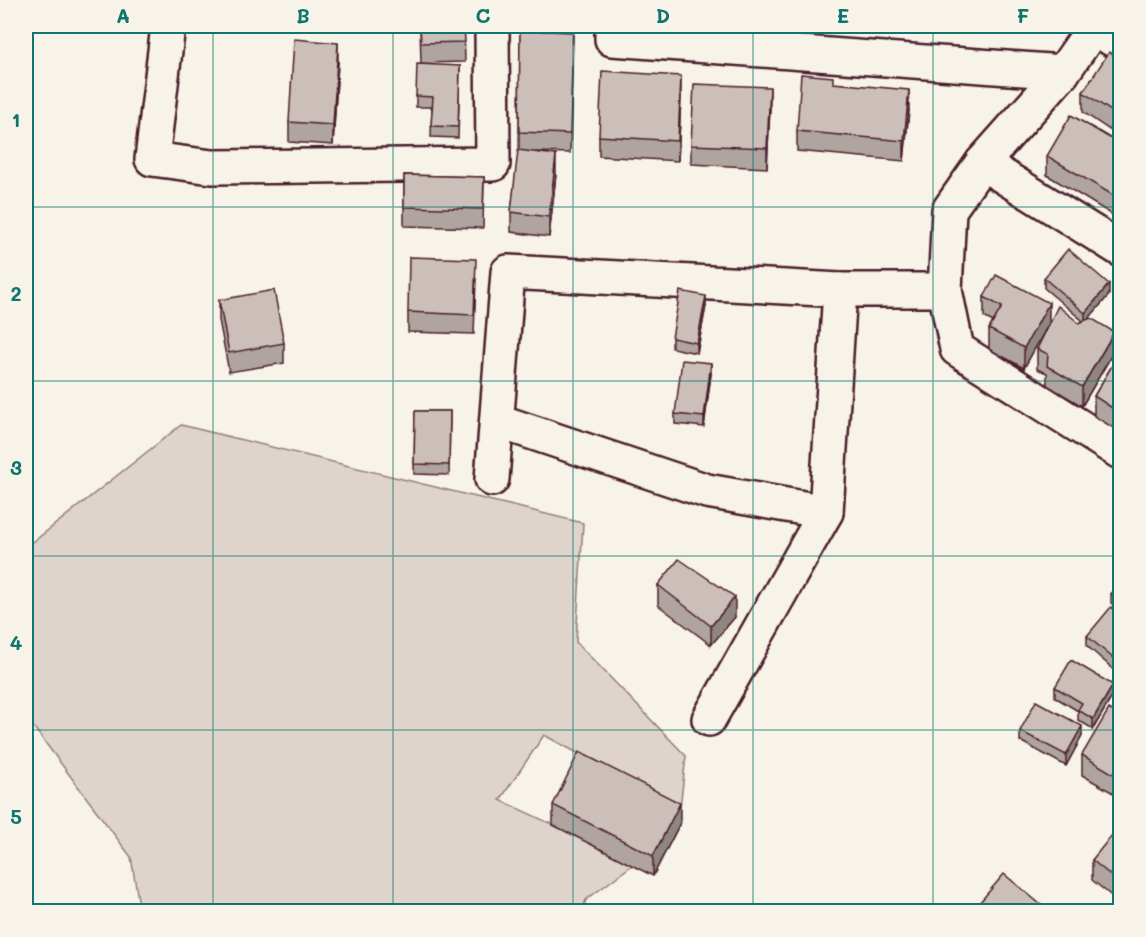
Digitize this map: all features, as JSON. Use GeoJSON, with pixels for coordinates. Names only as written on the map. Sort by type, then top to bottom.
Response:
{"type":"FeatureCollection","features":[{"type":"Feature","properties":{"kind":"street"},"geometry":{"type":"LineString","coordinates":[[168,26],[152,159],[212,167],[493,164],[492,26]]}},
{"type":"Feature","properties":{"kind":"street"},"geometry":{"type":"LineString","coordinates":[[612,26],[612,39],[1063,72]]}},
{"type":"Feature","properties":{"kind":"street"},"geometry":{"type":"LineString","coordinates":[[1103,33],[1063,72],[982,163],[949,210],[945,290],[957,349],[1120,452]]}},
{"type":"Feature","properties":{"kind":"street"},"geometry":{"type":"LineString","coordinates":[[982,163],[1120,249]]}},
{"type":"Feature","properties":{"kind":"street"},"geometry":{"type":"LineString","coordinates":[[492,478],[508,272],[840,290],[945,290]]}},
{"type":"Feature","properties":{"kind":"street"},"geometry":{"type":"LineString","coordinates":[[709,720],[826,512],[840,290]]}},
{"type":"Feature","properties":{"kind":"street"},"geometry":{"type":"LineString","coordinates":[[498,421],[706,491],[826,512]]}},
{"type":"Feature","properties":{"kind":"shaded area"},"geometry":{"type":"Polygon","coordinates":[[[181,425],[583,523],[576,642],[686,756],[680,808],[544,735],[500,800],[635,863],[586,900],[582,911],[435,912],[429,908],[426,912],[140,911],[131,857],[26,717],[26,552],[28,546],[181,425]]]}},
{"type":"Feature","properties":{"kind":"building"},"geometry":{"type":"Polygon","coordinates":[[[420,26],[464,26],[465,42],[421,43],[420,26]]]}},
{"type":"Feature","properties":{"kind":"building"},"geometry":{"type":"Polygon","coordinates":[[[520,30],[573,32],[570,134],[519,132],[520,30]]]}},
{"type":"Feature","properties":{"kind":"building"},"geometry":{"type":"Polygon","coordinates":[[[294,39],[338,43],[333,125],[289,122],[294,39]]]}},
{"type":"Feature","properties":{"kind":"building"},"geometry":{"type":"Polygon","coordinates":[[[1109,52],[1120,60],[1120,117],[1083,92],[1109,52]]]}},
{"type":"Feature","properties":{"kind":"building"},"geometry":{"type":"Polygon","coordinates":[[[417,64],[460,66],[458,127],[431,126],[433,97],[416,96],[417,64]]]}},
{"type":"Feature","properties":{"kind":"building"},"geometry":{"type":"Polygon","coordinates":[[[602,71],[681,76],[678,141],[599,136],[602,71]]]}},
{"type":"Feature","properties":{"kind":"building"},"geometry":{"type":"Polygon","coordinates":[[[801,74],[833,77],[833,83],[909,90],[904,141],[797,131],[801,74]]]}},
{"type":"Feature","properties":{"kind":"building"},"geometry":{"type":"Polygon","coordinates":[[[694,84],[770,87],[767,148],[691,145],[694,84]]]}},
{"type":"Feature","properties":{"kind":"building"},"geometry":{"type":"Polygon","coordinates":[[[1071,115],[1120,144],[1120,190],[1116,197],[1047,156],[1071,115]]]}},
{"type":"Feature","properties":{"kind":"building"},"geometry":{"type":"Polygon","coordinates":[[[518,150],[556,155],[549,217],[511,212],[518,150]]]}},
{"type":"Feature","properties":{"kind":"building"},"geometry":{"type":"Polygon","coordinates":[[[404,175],[484,177],[483,209],[404,207],[404,175]]]}},
{"type":"Feature","properties":{"kind":"building"},"geometry":{"type":"Polygon","coordinates":[[[1068,249],[1109,284],[1085,313],[1044,278],[1068,249]]]}},
{"type":"Feature","properties":{"kind":"building"},"geometry":{"type":"Polygon","coordinates":[[[409,257],[476,259],[474,315],[408,312],[409,257]]]}},
{"type":"Feature","properties":{"kind":"building"},"geometry":{"type":"Polygon","coordinates":[[[996,275],[1049,303],[1024,348],[989,329],[1002,307],[984,297],[996,275]]]}},
{"type":"Feature","properties":{"kind":"building"},"geometry":{"type":"Polygon","coordinates":[[[274,290],[284,343],[229,353],[219,300],[274,290]]]}},
{"type":"Feature","properties":{"kind":"building"},"geometry":{"type":"Polygon","coordinates":[[[680,291],[706,296],[697,343],[672,338],[680,291]]]}},
{"type":"Feature","properties":{"kind":"building"},"geometry":{"type":"Polygon","coordinates":[[[1058,306],[1079,323],[1091,318],[1114,332],[1082,387],[1047,366],[1048,354],[1037,349],[1058,306]]]}},
{"type":"Feature","properties":{"kind":"building"},"geometry":{"type":"Polygon","coordinates":[[[1120,352],[1120,413],[1094,396],[1120,352]]]}},
{"type":"Feature","properties":{"kind":"building"},"geometry":{"type":"Polygon","coordinates":[[[682,360],[711,363],[704,417],[675,414],[682,360]]]}},
{"type":"Feature","properties":{"kind":"building"},"geometry":{"type":"Polygon","coordinates":[[[415,411],[450,411],[449,465],[414,464],[415,411]]]}},
{"type":"Feature","properties":{"kind":"building"},"geometry":{"type":"Polygon","coordinates":[[[679,559],[735,597],[711,626],[658,585],[679,559]]]}},
{"type":"Feature","properties":{"kind":"building"},"geometry":{"type":"Polygon","coordinates":[[[1120,582],[1120,601],[1111,593],[1120,582]]]}},
{"type":"Feature","properties":{"kind":"building"},"geometry":{"type":"Polygon","coordinates":[[[1111,607],[1120,615],[1120,664],[1087,636],[1111,607]]]}},
{"type":"Feature","properties":{"kind":"building"},"geometry":{"type":"Polygon","coordinates":[[[1071,660],[1113,685],[1093,719],[1078,710],[1082,703],[1055,687],[1071,660]]]}},
{"type":"Feature","properties":{"kind":"building"},"geometry":{"type":"Polygon","coordinates":[[[1036,701],[1082,726],[1066,755],[1020,731],[1036,701]]]}},
{"type":"Feature","properties":{"kind":"building"},"geometry":{"type":"Polygon","coordinates":[[[1109,709],[1120,716],[1120,778],[1082,755],[1109,709]]]}},
{"type":"Feature","properties":{"kind":"building"},"geometry":{"type":"Polygon","coordinates":[[[579,752],[680,803],[653,856],[553,805],[579,752]]]}},
{"type":"Feature","properties":{"kind":"building"},"geometry":{"type":"Polygon","coordinates":[[[1116,830],[1120,834],[1120,883],[1092,860],[1116,830]]]}},
{"type":"Feature","properties":{"kind":"building"},"geometry":{"type":"Polygon","coordinates":[[[1004,874],[1046,909],[1043,912],[991,912],[980,902],[1004,874]]]}}]}
